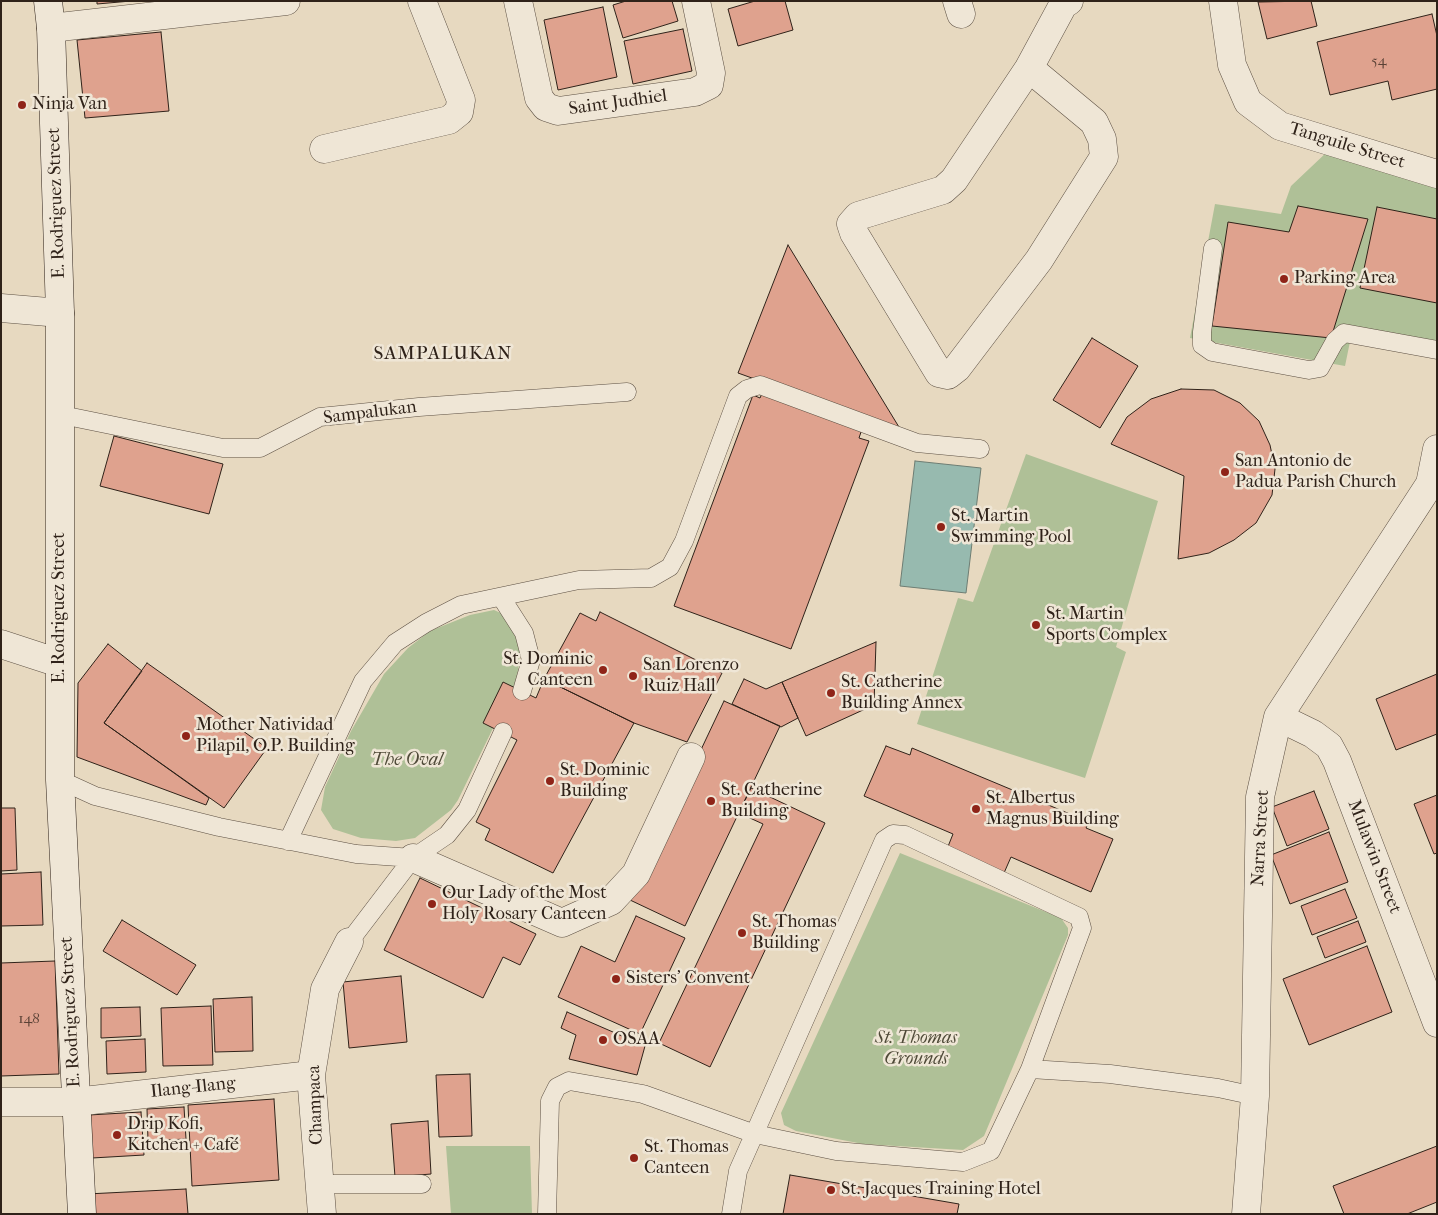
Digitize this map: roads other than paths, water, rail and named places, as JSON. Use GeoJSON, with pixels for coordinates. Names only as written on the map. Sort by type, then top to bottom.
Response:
{"type":"FeatureCollection","features":[{"type":"Feature","properties":{"kind":"street","name":"E. Rodriguez Street"},"geometry":{"type":"LineString","coordinates":[[48,1],[51,28],[62,415],[59,663],[60,780],[82,1214]]}},
{"type":"Feature","properties":{"kind":"street"},"geometry":{"type":"LineString","coordinates":[[51,28],[286,1]]}},
{"type":"Feature","properties":{"kind":"street"},"geometry":{"type":"LineString","coordinates":[[324,149],[449,120],[459,112],[460,100],[422,1]]}},
{"type":"Feature","properties":{"kind":"street","name":"Saint Judhiel"},"geometry":{"type":"LineString","coordinates":[[518,1],[539,98],[546,107],[558,111],[695,92],[709,85],[710,73],[696,1]]}},
{"type":"Feature","properties":{"kind":"street"},"geometry":{"type":"LineString","coordinates":[[1029,68],[1094,122],[1102,139],[1104,158],[1039,260],[957,368],[948,374],[939,373],[854,233],[851,224],[858,216],[943,190],[954,180],[1029,68],[1064,6],[1069,1]]}},
{"type":"Feature","properties":{"kind":"street","name":"Tanguile Street"},"geometry":{"type":"LineString","coordinates":[[1223,1],[1232,65],[1248,102],[1280,126],[1437,174]]}},
{"type":"Feature","properties":{"kind":"street"},"geometry":{"type":"LineString","coordinates":[[1,308],[60,313]]}},
{"type":"Feature","properties":{"kind":"street","name":"Narra Street"},"geometry":{"type":"LineString","coordinates":[[1246,1214],[1255,1096],[1260,797],[1278,717],[1433,488],[1437,449]]}},
{"type":"Feature","properties":{"kind":"street"},"geometry":{"type":"LineString","coordinates":[[1,644],[59,663]]}},
{"type":"Feature","properties":{"kind":"street","name":"Mulawin Street"},"geometry":{"type":"LineString","coordinates":[[1278,717],[1313,734],[1324,742],[1329,746],[1338,761],[1437,1023]]}},
{"type":"Feature","properties":{"kind":"street"},"geometry":{"type":"LineString","coordinates":[[413,858],[562,923],[611,901],[636,874],[692,757]]}},
{"type":"Feature","properties":{"kind":"street","name":"Champaca"},"geometry":{"type":"LineString","coordinates":[[322,1214],[311,1075],[325,989],[349,942]]}},
{"type":"Feature","properties":{"kind":"street","name":"Ilang-Ilang"},"geometry":{"type":"LineString","coordinates":[[1,1102],[75,1102],[311,1075]]}},
{"type":"Feature","properties":{"kind":"lane"},"geometry":{"type":"LineString","coordinates":[[1213,248],[1202,332],[1202,345],[1212,352],[1309,370],[1320,368],[1335,341],[1344,333],[1437,350]]}},
{"type":"Feature","properties":{"kind":"lane"},"geometry":{"type":"LineString","coordinates":[[288,841],[363,681],[395,643],[426,623],[461,605],[579,580],[650,578],[670,567],[684,541],[738,396],[760,385],[917,443],[980,449]]}},
{"type":"Feature","properties":{"kind":"lane","name":"Sampalukan"},"geometry":{"type":"LineString","coordinates":[[62,415],[222,448],[260,448],[320,417],[419,407],[627,392]]}},
{"type":"Feature","properties":{"kind":"lane"},"geometry":{"type":"LineString","coordinates":[[502,597],[524,633],[531,660],[522,690]]}},
{"type":"Feature","properties":{"kind":"lane"},"geometry":{"type":"LineString","coordinates":[[349,942],[413,858],[447,835],[467,810],[503,732]]}},
{"type":"Feature","properties":{"kind":"lane"},"geometry":{"type":"LineString","coordinates":[[60,780],[94,796],[219,827],[356,854],[413,858]]}},
{"type":"Feature","properties":{"kind":"lane"},"geometry":{"type":"LineString","coordinates":[[547,1214],[550,1101],[557,1087],[569,1080],[643,1094],[755,1134],[836,1151],[963,1162],[991,1151],[1030,1069],[1082,928],[1079,917],[905,835],[893,834],[884,840],[755,1134],[738,1171],[731,1214]]}},
{"type":"Feature","properties":{"kind":"lane"},"geometry":{"type":"LineString","coordinates":[[1030,1069],[1110,1074],[1218,1088],[1255,1096]]}},
{"type":"Feature","properties":{"kind":"lane"},"geometry":{"type":"LineString","coordinates":[[320,1184],[422,1184]]}},
{"type":"Feature","properties":{"kind":"water","name":"St. Martin Swimming Pool"},"geometry":{"type":"Polygon","coordinates":[[[915,461],[981,468],[966,593],[900,586],[915,461]]]}},
{"type":"Feature","properties":{"kind":"place","name":"Ninja Van"},"geometry":{"type":"Point","coordinates":[22,105]}},
{"type":"Feature","properties":{"kind":"place","name":"Parking Area"},"geometry":{"type":"Point","coordinates":[1284,279]}},
{"type":"Feature","properties":{"kind":"place","name":"San Antonio de Padua Parish Church"},"geometry":{"type":"Point","coordinates":[1225,472]}},
{"type":"Feature","properties":{"kind":"place","name":"St. Martin Swimming Pool"},"geometry":{"type":"Point","coordinates":[941,527]}},
{"type":"Feature","properties":{"kind":"place","name":"St. Martin Sports Complex"},"geometry":{"type":"Point","coordinates":[1036,625]}},
{"type":"Feature","properties":{"kind":"place","name":"St. Dominic Canteen"},"geometry":{"type":"Point","coordinates":[603,670]}},
{"type":"Feature","properties":{"kind":"place","name":"San Lorenzo Ruiz Hall"},"geometry":{"type":"Point","coordinates":[633,676]}},
{"type":"Feature","properties":{"kind":"place","name":"St. Catherine Building Annex"},"geometry":{"type":"Point","coordinates":[831,693]}},
{"type":"Feature","properties":{"kind":"place","name":"Mother Natividad Pilapil, O.P. Building"},"geometry":{"type":"Point","coordinates":[186,736]}},
{"type":"Feature","properties":{"kind":"place","name":"St. Dominic Building"},"geometry":{"type":"Point","coordinates":[550,781]}},
{"type":"Feature","properties":{"kind":"place","name":"St. Catherine Building"},"geometry":{"type":"Point","coordinates":[711,801]}},
{"type":"Feature","properties":{"kind":"place","name":"St. Albertus Magnus Building"},"geometry":{"type":"Point","coordinates":[976,809]}},
{"type":"Feature","properties":{"kind":"place","name":"Our Lady of the Most Holy Rosary Canteen"},"geometry":{"type":"Point","coordinates":[432,904]}},
{"type":"Feature","properties":{"kind":"place","name":"St. Thomas Building"},"geometry":{"type":"Point","coordinates":[742,933]}},
{"type":"Feature","properties":{"kind":"place","name":"Sisters' Convent"},"geometry":{"type":"Point","coordinates":[616,979]}},
{"type":"Feature","properties":{"kind":"place","name":"OSAA"},"geometry":{"type":"Point","coordinates":[603,1040]}},
{"type":"Feature","properties":{"kind":"place","name":"Drip Kofi, Kitchen + Café"},"geometry":{"type":"Point","coordinates":[117,1135]}},
{"type":"Feature","properties":{"kind":"place","name":"St. Thomas Canteen"},"geometry":{"type":"Point","coordinates":[634,1158]}},
{"type":"Feature","properties":{"kind":"place","name":"St. Jacques Training Hotel"},"geometry":{"type":"Point","coordinates":[831,1190]}},
{"type":"Feature","properties":{"kind":"district","name":"SAMPALUKAN"},"geometry":{"type":"Point","coordinates":[443,354]}},
{"type":"Feature","properties":{"kind":"park label","name":"The Oval"},"geometry":{"type":"Point","coordinates":[407,761]}},
{"type":"Feature","properties":{"kind":"park label","name":"St. Thomas Grounds"},"geometry":{"type":"Point","coordinates":[916,1049]}}]}
